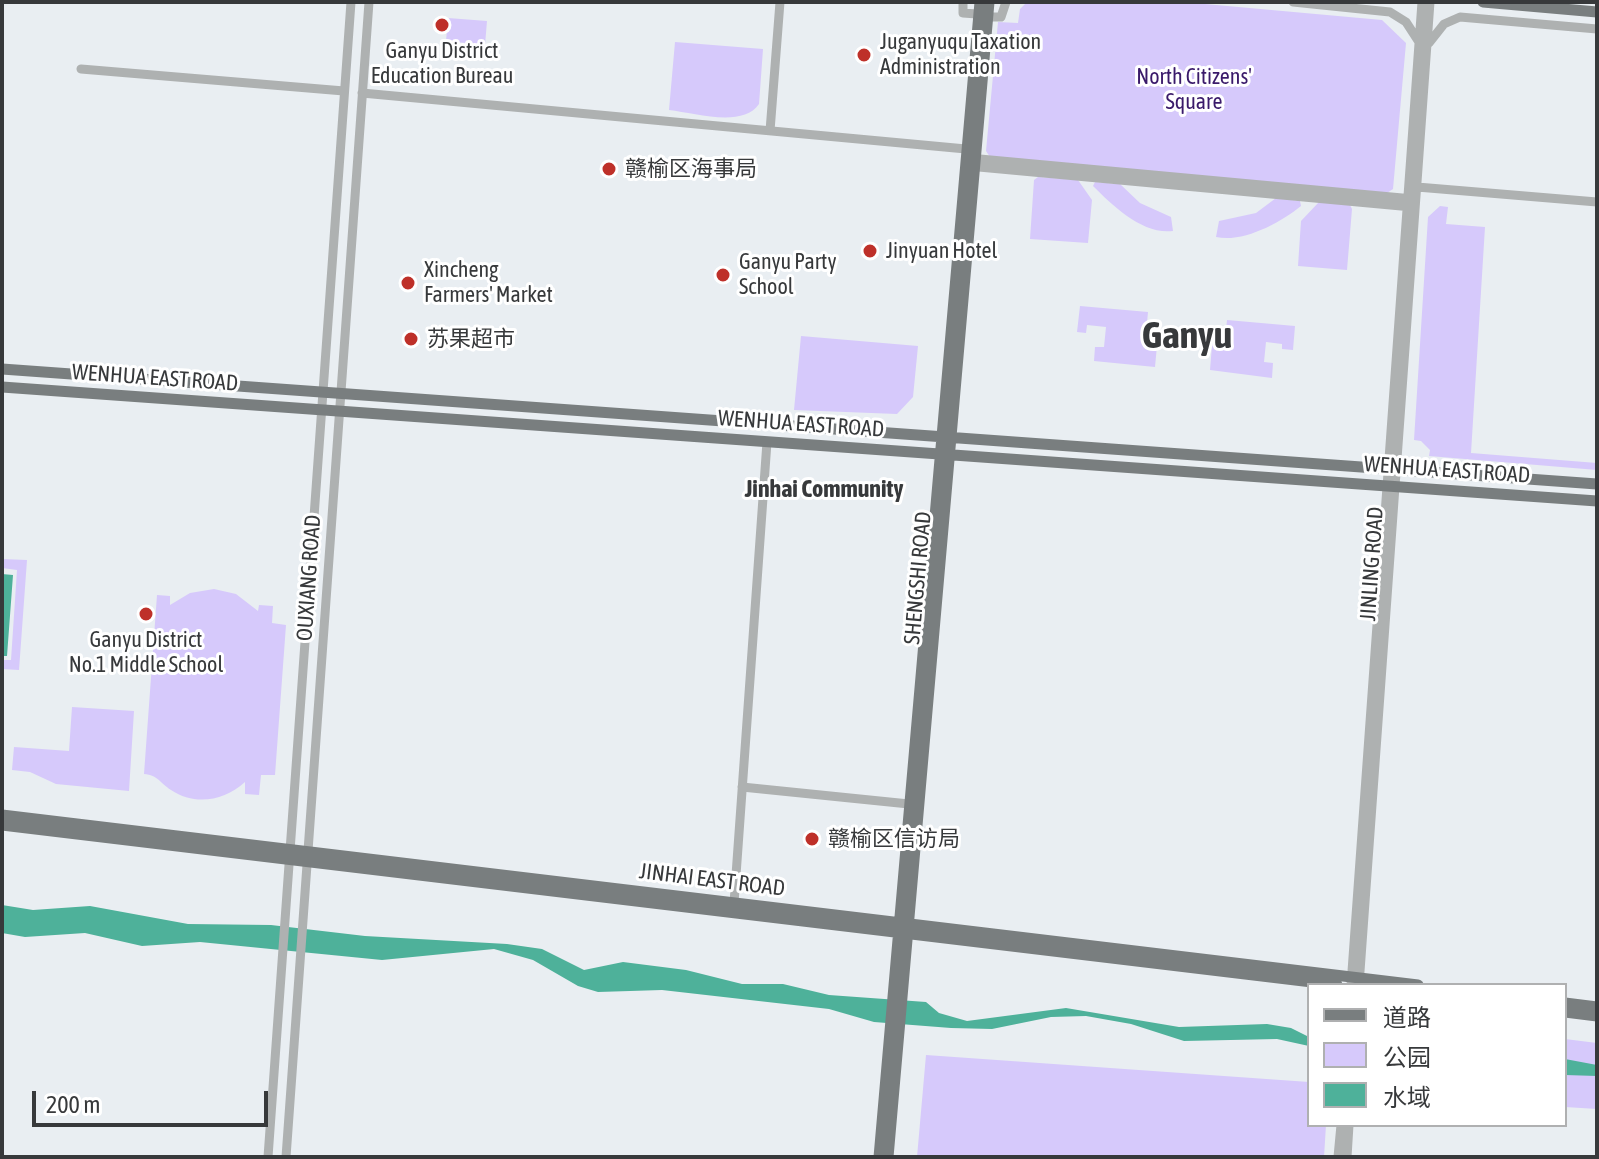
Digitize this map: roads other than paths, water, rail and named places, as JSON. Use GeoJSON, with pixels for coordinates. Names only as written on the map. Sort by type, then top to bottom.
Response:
{"type":"FeatureCollection","features":[{"type":"Feature","properties":{"kind":"main road","name":"SHENGSHI ROAD"},"geometry":{"type":"LineString","coordinates":[[888,1157],[909,804],[946,437],[980,10],[991,2]]}},
{"type":"Feature","properties":{"kind":"main road"},"geometry":{"type":"LineString","coordinates":[[1483,2],[1597,12]]}},
{"type":"Feature","properties":{"kind":"main road","name":"WENHUA EAST ROAD"},"geometry":{"type":"LineString","coordinates":[[2,369],[1597,484]]}},
{"type":"Feature","properties":{"kind":"main road","name":"WENHUA EAST ROAD"},"geometry":{"type":"LineString","coordinates":[[2,387],[1597,501]]}},
{"type":"Feature","properties":{"kind":"main road","name":"SHENGSHI ROAD"},"geometry":{"type":"LineString","coordinates":[[879,1157],[903,928],[944,454]]}},
{"type":"Feature","properties":{"kind":"main road","name":"JINHAI EAST ROAD"},"geometry":{"type":"LineString","coordinates":[[2,815],[290,854]]}},
{"type":"Feature","properties":{"kind":"main road","name":"JINHAI EAST ROAD"},"geometry":{"type":"LineString","coordinates":[[2,825],[290,854],[1386,983]]}},
{"type":"Feature","properties":{"kind":"main road","name":"JINHAI EAST ROAD"},"geometry":{"type":"LineString","coordinates":[[307,856],[734,903],[1322,983]]}},
{"type":"Feature","properties":{"kind":"main road"},"geometry":{"type":"LineString","coordinates":[[1567,1003],[1597,1007]]}},
{"type":"Feature","properties":{"kind":"main road"},"geometry":{"type":"LineString","coordinates":[[1567,1012],[1597,1016]]}},
{"type":"Feature","properties":{"kind":"street","name":"OUXIANG ROAD"},"geometry":{"type":"LineString","coordinates":[[268,1157],[351,2]]}},
{"type":"Feature","properties":{"kind":"street","name":"OUXIANG ROAD"},"geometry":{"type":"LineString","coordinates":[[286,1157],[369,2]]}},
{"type":"Feature","properties":{"kind":"street"},"geometry":{"type":"LineString","coordinates":[[770,131],[780,2]]}},
{"type":"Feature","properties":{"kind":"street"},"geometry":{"type":"LineString","coordinates":[[963,2],[963,13],[980,10],[1001,17],[1006,2]]}},
{"type":"Feature","properties":{"kind":"street"},"geometry":{"type":"LineString","coordinates":[[1293,2],[1390,12],[1406,22],[1423,44],[1444,24],[1460,17],[1597,29]]}},
{"type":"Feature","properties":{"kind":"street","name":"JINLING ROAD"},"geometry":{"type":"LineString","coordinates":[[1412,203],[1417,187],[1422,2]]}},
{"type":"Feature","properties":{"kind":"street","name":"JINLING ROAD"},"geometry":{"type":"LineString","coordinates":[[1355,981],[1423,44],[1430,2]]}},
{"type":"Feature","properties":{"kind":"street"},"geometry":{"type":"LineString","coordinates":[[81,69],[344,91]]}},
{"type":"Feature","properties":{"kind":"street"},"geometry":{"type":"LineString","coordinates":[[362,93],[770,131],[969,160],[1412,203]]}},
{"type":"Feature","properties":{"kind":"street"},"geometry":{"type":"LineString","coordinates":[[1417,187],[1597,202]]}},
{"type":"Feature","properties":{"kind":"street"},"geometry":{"type":"LineString","coordinates":[[734,903],[767,442]]}},
{"type":"Feature","properties":{"kind":"street"},"geometry":{"type":"LineString","coordinates":[[742,787],[909,804]]}},
{"type":"Feature","properties":{"kind":"street"},"geometry":{"type":"LineString","coordinates":[[1338,1157],[1341,1127]]}},
{"type":"Feature","properties":{"kind":"street"},"geometry":{"type":"LineString","coordinates":[[1347,1157],[1349,1127]]}},
{"type":"Feature","properties":{"kind":"water"},"geometry":{"type":"Polygon","coordinates":[[[2,574],[13,575],[7,656],[2,656],[2,574]]]}},
{"type":"Feature","properties":{"kind":"water"},"geometry":{"type":"Polygon","coordinates":[[[2,905],[33,910],[90,906],[188,924],[271,925],[365,936],[507,944],[542,949],[584,970],[623,962],[686,970],[742,984],[783,984],[829,995],[926,1002],[939,1013],[967,1021],[1066,1008],[1179,1027],[1267,1024],[1291,1028],[1307,1036],[1307,1046],[1277,1039],[1184,1041],[1131,1024],[1086,1016],[1051,1017],[992,1029],[951,1028],[874,1022],[829,1009],[662,990],[598,992],[578,986],[533,960],[494,949],[382,960],[200,942],[142,946],[85,933],[25,937],[2,933],[2,905]]]}},
{"type":"Feature","properties":{"kind":"water"},"geometry":{"type":"Polygon","coordinates":[[[1567,1059],[1597,1065],[1597,1076],[1567,1075],[1567,1059]]]}},
{"type":"Feature","properties":{"kind":"place","name":"Ganyu District Education Bureau"},"geometry":{"type":"Point","coordinates":[442,25]}},
{"type":"Feature","properties":{"kind":"place","name":"Juganyuqu Taxation Administration"},"geometry":{"type":"Point","coordinates":[864,55]}},
{"type":"Feature","properties":{"kind":"place","name":"赣榆区海事局"},"geometry":{"type":"Point","coordinates":[609,169]}},
{"type":"Feature","properties":{"kind":"place","name":"Jinyuan Hotel"},"geometry":{"type":"Point","coordinates":[870,251]}},
{"type":"Feature","properties":{"kind":"place","name":"Ganyu Party School"},"geometry":{"type":"Point","coordinates":[723,275]}},
{"type":"Feature","properties":{"kind":"place","name":"Xincheng Farmers' Market"},"geometry":{"type":"Point","coordinates":[408,283]}},
{"type":"Feature","properties":{"kind":"place","name":"苏果超市"},"geometry":{"type":"Point","coordinates":[411,339]}},
{"type":"Feature","properties":{"kind":"place","name":"Ganyu District No.1 Middle School"},"geometry":{"type":"Point","coordinates":[146,614]}},
{"type":"Feature","properties":{"kind":"place","name":"赣榆区信访局"},"geometry":{"type":"Point","coordinates":[812,839]}},
{"type":"Feature","properties":{"kind":"district","name":"Ganyu"},"geometry":{"type":"Point","coordinates":[1187,336]}},
{"type":"Feature","properties":{"kind":"district","name":"Jinhai Community"},"geometry":{"type":"Point","coordinates":[824,489]}},
{"type":"Feature","properties":{"kind":"park label","name":"North Citizens' Square"},"geometry":{"type":"Point","coordinates":[1194,90]}}]}
